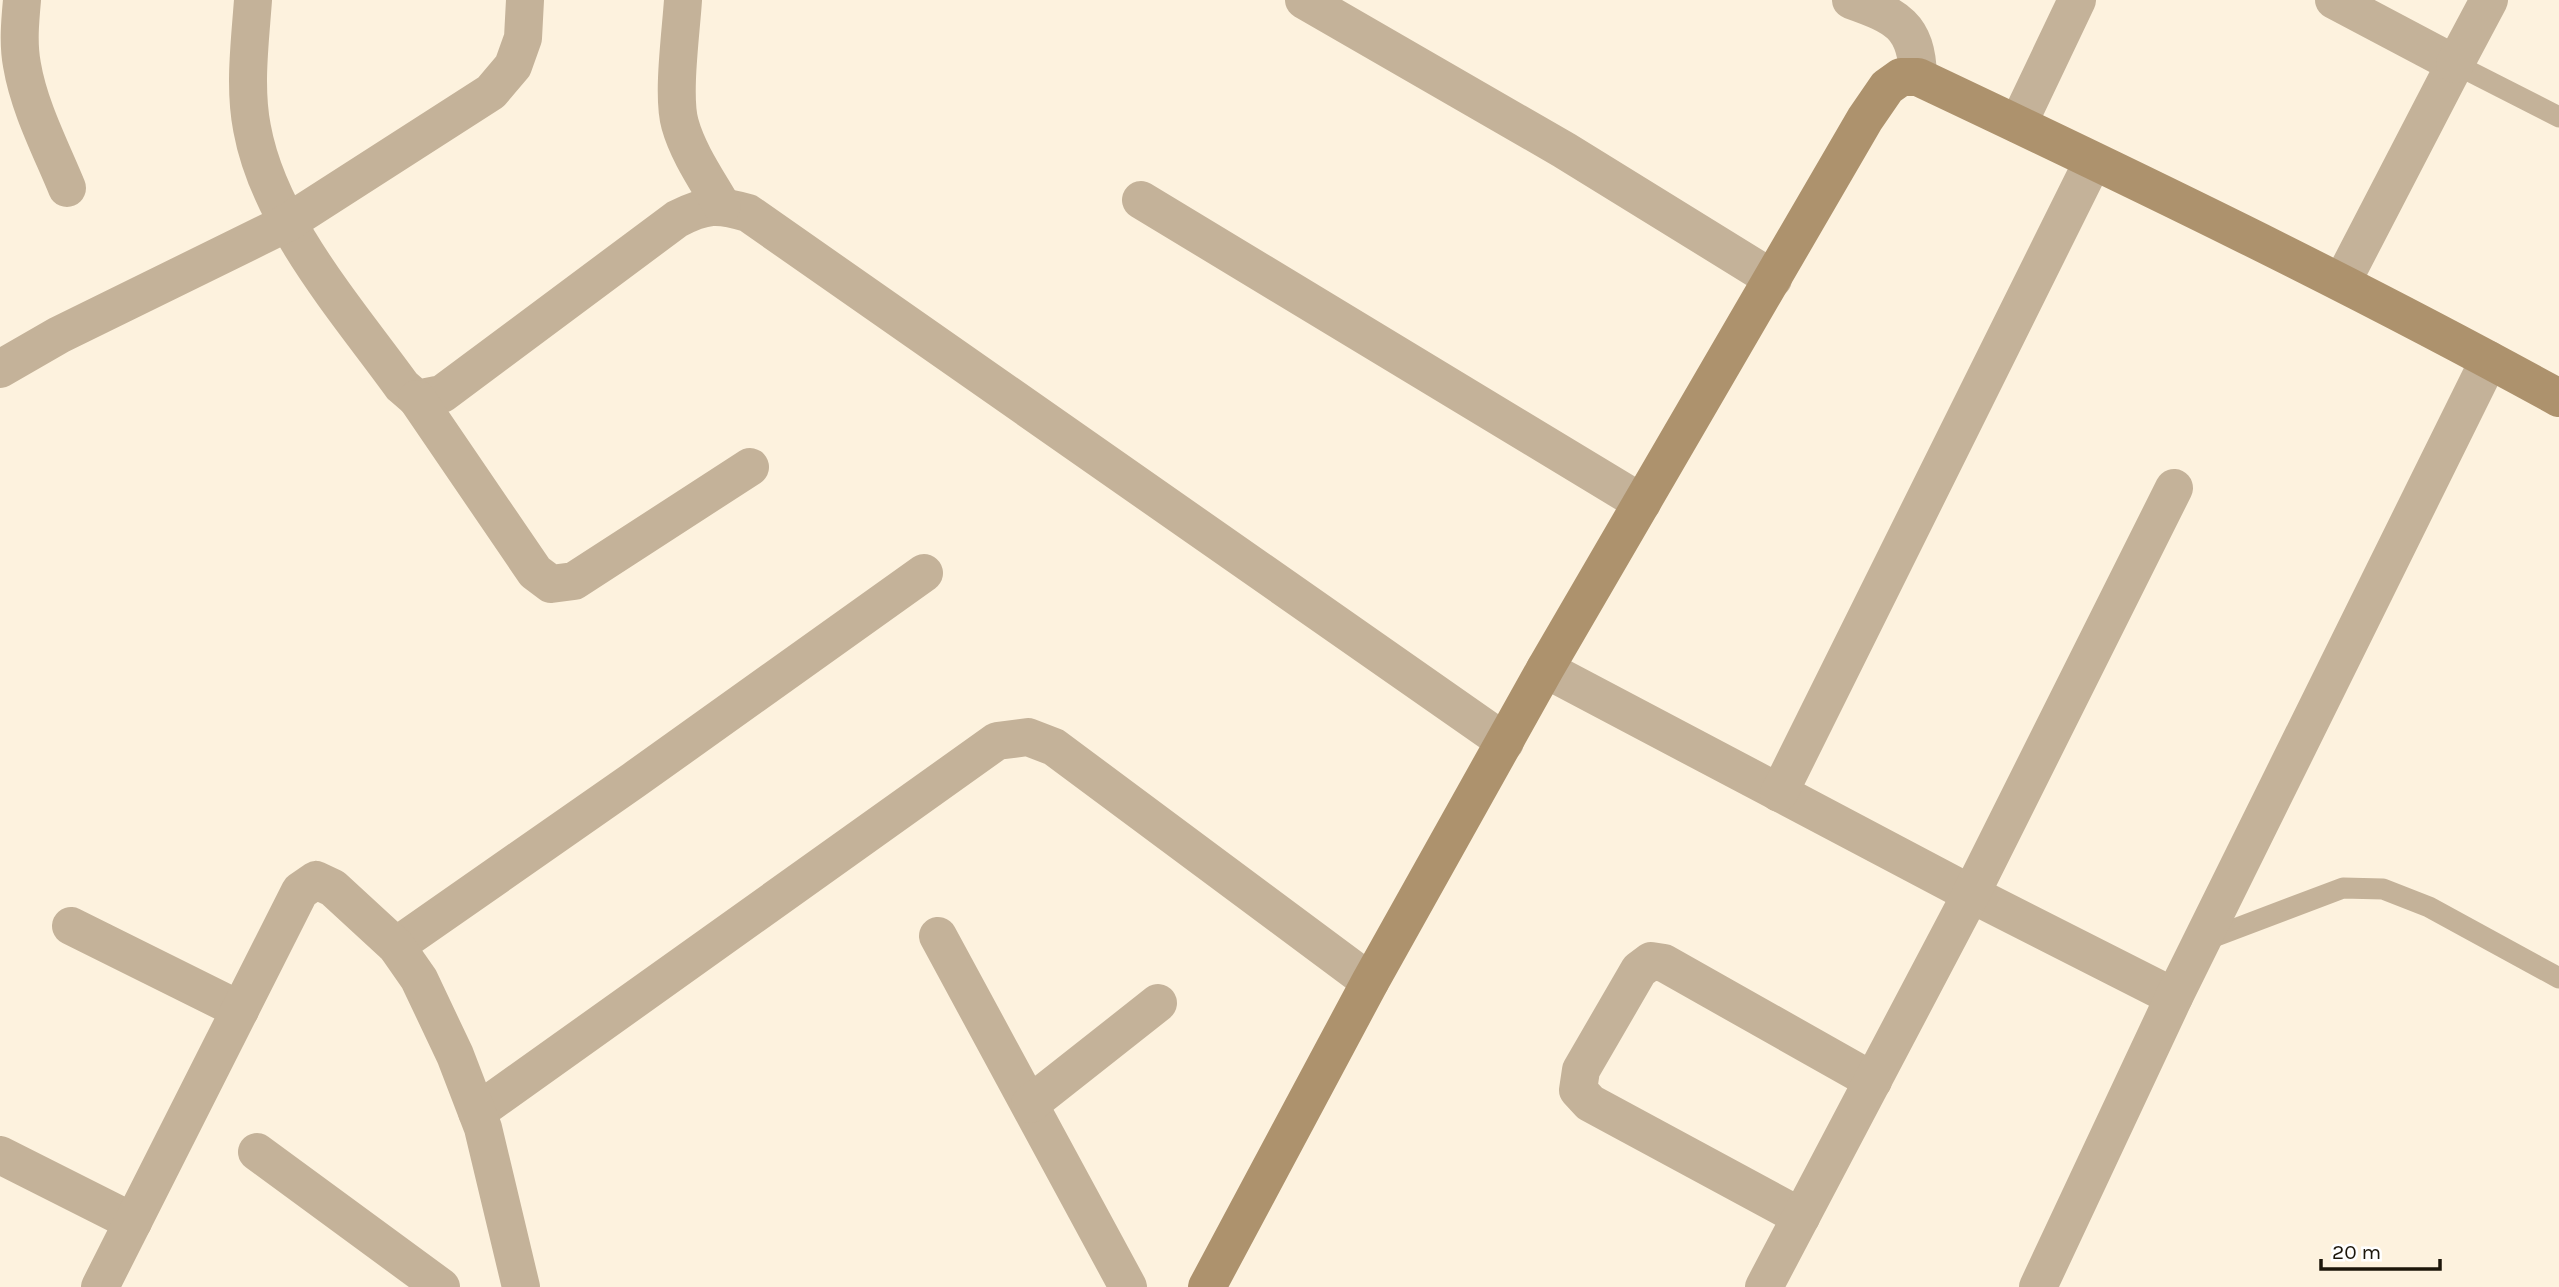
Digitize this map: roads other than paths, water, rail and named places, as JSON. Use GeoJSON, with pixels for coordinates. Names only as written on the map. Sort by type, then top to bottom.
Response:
{"type":"FeatureCollection","features":[{"type":"Feature","properties":{"kind":"street"},"geometry":{"type":"LineString","coordinates":[[22,0],[19,30],[22,64],[29,92],[67,188]]}},
{"type":"Feature","properties":{"kind":"street"},"geometry":{"type":"LineString","coordinates":[[253,0],[248,77],[251,126],[258,156],[288,223],[306,254],[402,386],[417,399],[535,572],[551,584],[574,581],[750,467]]}},
{"type":"Feature","properties":{"kind":"street"},"geometry":{"type":"LineString","coordinates":[[0,369],[59,335],[288,223],[491,92],[513,66],[523,38],[525,0]]}},
{"type":"Feature","properties":{"kind":"street"},"geometry":{"type":"LineString","coordinates":[[683,0],[677,103],[679,122],[686,141],[722,206]]}},
{"type":"Feature","properties":{"kind":"street"},"geometry":{"type":"LineString","coordinates":[[1304,0],[1564,150],[1773,279]]}},
{"type":"Feature","properties":{"kind":"street"},"geometry":{"type":"LineString","coordinates":[[1850,0],[1889,6],[1910,35],[1918,52],[1919,77]]}},
{"type":"Feature","properties":{"kind":"street"},"geometry":{"type":"LineString","coordinates":[[2018,124],[2077,0]]}},
{"type":"Feature","properties":{"kind":"street"},"geometry":{"type":"LineString","coordinates":[[2334,0],[2455,64]]}},
{"type":"Feature","properties":{"kind":"street"},"geometry":{"type":"LineString","coordinates":[[2342,282],[2489,0]]}},
{"type":"Feature","properties":{"kind":"street"},"geometry":{"type":"LineString","coordinates":[[1214,1284],[1370,982],[1545,669],[1865,119],[1887,87],[1901,77],[1919,77],[2342,282],[2559,398]]}},
{"type":"Feature","properties":{"kind":"street"},"geometry":{"type":"LineString","coordinates":[[1779,793],[2093,161]]}},
{"type":"Feature","properties":{"kind":"street"},"geometry":{"type":"LineString","coordinates":[[1141,200],[1642,503]]}},
{"type":"Feature","properties":{"kind":"street"},"geometry":{"type":"LineString","coordinates":[[417,399],[442,394],[677,219],[699,208],[722,206],[748,213],[1505,742]]}},
{"type":"Feature","properties":{"kind":"street"},"geometry":{"type":"LineString","coordinates":[[2038,1287],[2174,997],[2489,360]]}},
{"type":"Feature","properties":{"kind":"street"},"geometry":{"type":"LineString","coordinates":[[1764,1287],[1971,894],[2174,488]]}},
{"type":"Feature","properties":{"kind":"street"},"geometry":{"type":"LineString","coordinates":[[396,946],[924,573]]}},
{"type":"Feature","properties":{"kind":"street"},"geometry":{"type":"LineString","coordinates":[[1545,669],[1971,894],[2174,997]]}},
{"type":"Feature","properties":{"kind":"street"},"geometry":{"type":"LineString","coordinates":[[477,1112],[997,741],[1028,737],[1054,747],[1370,982]]}},
{"type":"Feature","properties":{"kind":"street"},"geometry":{"type":"LineString","coordinates":[[100,1287],[300,891],[316,880],[333,888],[396,946],[419,979],[456,1055],[477,1112],[521,1287]]}},
{"type":"Feature","properties":{"kind":"street"},"geometry":{"type":"LineString","coordinates":[[71,926],[240,1010]]}},
{"type":"Feature","properties":{"kind":"street"},"geometry":{"type":"LineString","coordinates":[[938,936],[1128,1287]]}},
{"type":"Feature","properties":{"kind":"street"},"geometry":{"type":"LineString","coordinates":[[1801,1217],[1590,1103],[1578,1090],[1581,1070],[1639,970],[1651,961],[1664,963],[1873,1081]]}},
{"type":"Feature","properties":{"kind":"street"},"geometry":{"type":"LineString","coordinates":[[1030,1104],[1158,1003]]}},
{"type":"Feature","properties":{"kind":"street"},"geometry":{"type":"LineString","coordinates":[[257,1152],[441,1287]]}},
{"type":"Feature","properties":{"kind":"street"},"geometry":{"type":"LineString","coordinates":[[0,1155],[133,1222]]}},
{"type":"Feature","properties":{"kind":"lane"},"geometry":{"type":"LineString","coordinates":[[2455,64],[2559,117]]}},
{"type":"Feature","properties":{"kind":"lane"},"geometry":{"type":"LineString","coordinates":[[2203,941],[2343,888],[2383,889],[2429,906],[2559,978]]}}]}
